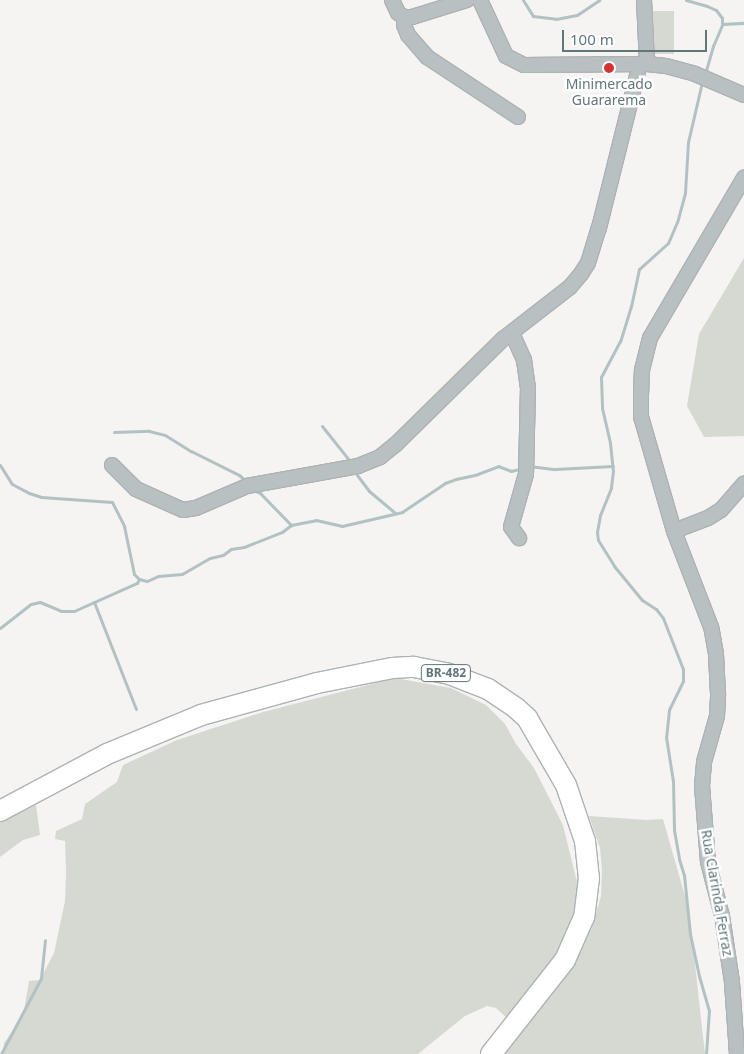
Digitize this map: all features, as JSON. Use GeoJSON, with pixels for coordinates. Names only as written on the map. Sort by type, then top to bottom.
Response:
{"type":"FeatureCollection","features":[{"type":"Feature","properties":{"kind":"highway","name":"BR-482"},"geometry":{"type":"LineString","coordinates":[[0,811],[108,754],[201,715],[317,683],[392,668],[414,667],[449,674],[488,689],[527,718],[566,785],[585,841],[589,878],[584,917],[565,960],[491,1054]]}},
{"type":"Feature","properties":{"kind":"street"},"geometry":{"type":"LineString","coordinates":[[392,0],[398,13],[404,17],[425,14],[467,0]]}},
{"type":"Feature","properties":{"kind":"street"},"geometry":{"type":"LineString","coordinates":[[480,0],[506,56],[524,65],[644,64],[680,69],[744,95]]}},
{"type":"Feature","properties":{"kind":"street"},"geometry":{"type":"LineString","coordinates":[[112,464],[136,489],[175,508],[189,510],[247,486],[371,462],[396,444],[512,333],[570,287],[588,263],[644,64],[644,0]]}},
{"type":"Feature","properties":{"kind":"street"},"geometry":{"type":"LineString","coordinates":[[404,17],[404,25],[408,35],[427,57],[518,117]]}},
{"type":"Feature","properties":{"kind":"street","name":"Rua Clarinda Ferraz"},"geometry":{"type":"LineString","coordinates":[[737,1054],[732,982],[722,916],[708,862],[702,786],[704,762],[717,716],[716,654],[710,627],[674,530],[641,418],[644,352],[650,338],[670,300],[744,178]]}},
{"type":"Feature","properties":{"kind":"street"},"geometry":{"type":"LineString","coordinates":[[512,333],[519,346],[527,376],[526,467],[511,528],[520,538]]}},
{"type":"Feature","properties":{"kind":"street"},"geometry":{"type":"LineString","coordinates":[[674,530],[708,518],[721,510],[744,484]]}},
{"type":"Feature","properties":{"kind":"shaded area"},"geometry":{"type":"Polygon","coordinates":[[[648,11],[674,11],[674,54],[648,54],[648,11]]]}},
{"type":"Feature","properties":{"kind":"shaded area"},"geometry":{"type":"Polygon","coordinates":[[[744,258],[744,436],[704,437],[687,406],[699,334],[744,258]]]}},
{"type":"Feature","properties":{"kind":"shaded area"},"geometry":{"type":"Polygon","coordinates":[[[395,678],[451,688],[486,705],[505,724],[516,744],[534,768],[563,825],[577,882],[578,895],[575,909],[553,962],[509,1020],[496,1008],[487,1006],[465,1016],[418,1054],[3,1054],[4,1043],[23,1016],[29,981],[40,980],[54,953],[65,901],[66,872],[65,841],[55,839],[56,831],[82,819],[85,804],[117,782],[123,765],[177,740],[263,712],[395,678]]]}},
{"type":"Feature","properties":{"kind":"shaded area"},"geometry":{"type":"Polygon","coordinates":[[[36,805],[40,835],[23,840],[0,857],[0,822],[36,805]]]}},
{"type":"Feature","properties":{"kind":"shaded area"},"geometry":{"type":"Polygon","coordinates":[[[589,816],[647,820],[663,819],[689,910],[705,1054],[500,1054],[531,1020],[580,952],[592,927],[601,896],[602,870],[600,848],[589,816]]]}},
{"type":"Feature","properties":{"kind":"waterway"},"geometry":{"type":"LineString","coordinates":[[523,0],[533,16],[556,19],[577,15],[599,0]]}},
{"type":"Feature","properties":{"kind":"waterway"},"geometry":{"type":"LineString","coordinates":[[686,0],[716,10],[722,18],[722,25],[713,46],[705,74]]}},
{"type":"Feature","properties":{"kind":"waterway"},"geometry":{"type":"LineString","coordinates":[[722,24],[744,23]]}},
{"type":"Feature","properties":{"kind":"waterway"},"geometry":{"type":"LineString","coordinates":[[702,82],[688,142],[685,193],[677,222],[668,243],[639,269],[631,306],[620,341],[601,377],[602,408],[610,443],[613,471],[611,488],[600,515],[597,532],[598,540],[614,566],[642,600],[656,609],[663,618],[683,669],[683,681],[669,710],[666,737],[673,781],[674,830],[684,875],[690,934],[709,1010],[706,1054]]}},
{"type":"Feature","properties":{"kind":"waterway"},"geometry":{"type":"LineString","coordinates":[[322,426],[349,460]]}},
{"type":"Feature","properties":{"kind":"waterway"},"geometry":{"type":"LineString","coordinates":[[114,432],[149,431],[165,435],[245,480]]}},
{"type":"Feature","properties":{"kind":"waterway"},"geometry":{"type":"LineString","coordinates":[[0,465],[12,484],[41,497],[112,502],[124,526],[134,574],[139,579],[147,581],[158,576],[182,574],[210,558],[223,555],[231,549],[244,547],[282,532],[291,525],[316,520],[342,526],[402,512],[445,483],[475,475],[498,466],[511,471],[523,468]]}},
{"type":"Feature","properties":{"kind":"waterway"},"geometry":{"type":"LineString","coordinates":[[529,466],[555,469],[613,466]]}},
{"type":"Feature","properties":{"kind":"waterway"},"geometry":{"type":"LineString","coordinates":[[357,475],[369,491],[395,513]]}},
{"type":"Feature","properties":{"kind":"waterway"},"geometry":{"type":"LineString","coordinates":[[253,490],[260,493],[291,525]]}},
{"type":"Feature","properties":{"kind":"waterway"},"geometry":{"type":"LineString","coordinates":[[0,628],[31,604],[40,602],[61,611],[74,611],[137,583],[139,579]]}},
{"type":"Feature","properties":{"kind":"waterway"},"geometry":{"type":"LineString","coordinates":[[94,602],[136,709]]}},
{"type":"Feature","properties":{"kind":"waterway"},"geometry":{"type":"LineString","coordinates":[[1,1054],[41,978],[45,940]]}},
{"type":"Feature","properties":{"kind":"place","name":"Minimercado Guararema"},"geometry":{"type":"Point","coordinates":[609,68]}}]}
